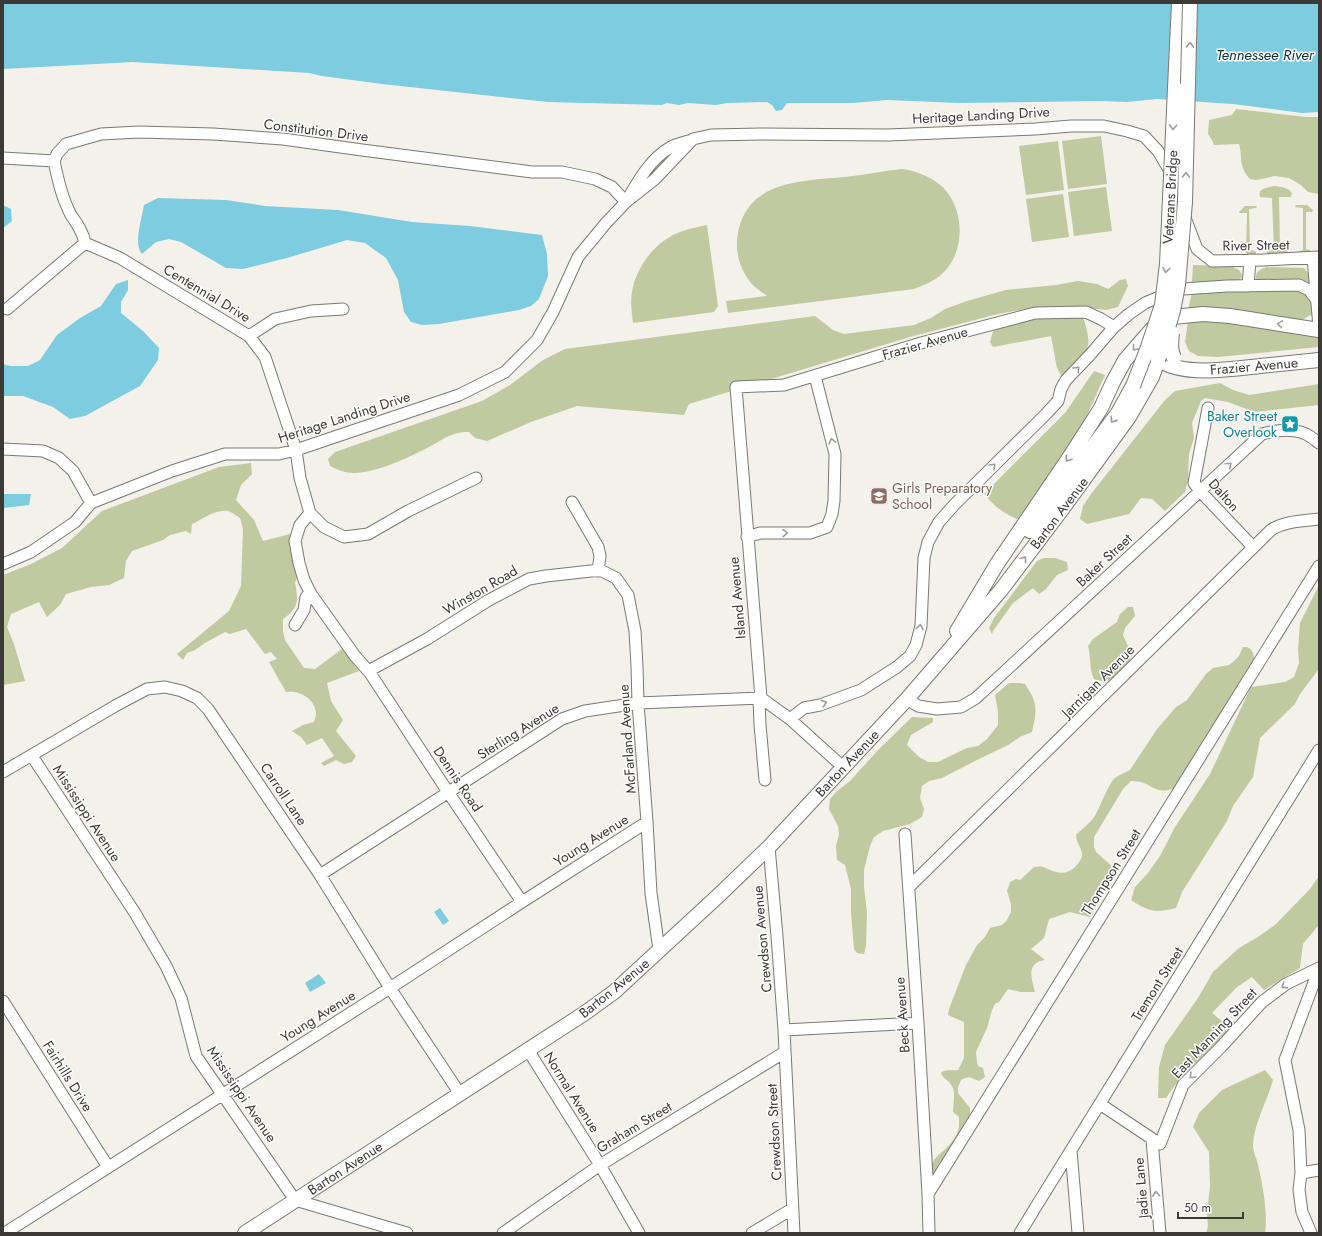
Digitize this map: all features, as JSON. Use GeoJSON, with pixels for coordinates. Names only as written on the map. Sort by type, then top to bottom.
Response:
{"type":"FeatureCollection","features":[{"type":"Feature","properties":{"kind":"main road","name":"Veterans Bridge"},"geometry":{"type":"LineString","coordinates":[[1133,386],[1162,305],[1167,264],[1179,3]]}},
{"type":"Feature","properties":{"kind":"main road","name":"Veterans Bridge"},"geometry":{"type":"LineString","coordinates":[[1158,360],[1173,311],[1178,285],[1185,202],[1190,3]]}},
{"type":"Feature","properties":{"kind":"main road"},"geometry":{"type":"LineString","coordinates":[[1185,202],[1186,225],[1184,268],[1179,308],[1172,338],[1171,353],[1178,362],[1205,370]]}},
{"type":"Feature","properties":{"kind":"main road"},"geometry":{"type":"LineString","coordinates":[[955,633],[997,564],[1101,408],[1125,360],[1152,329],[1173,317],[1203,314],[1230,316],[1319,328]]}},
{"type":"Feature","properties":{"kind":"main road"},"geometry":{"type":"LineString","coordinates":[[1148,347],[1158,360]]}},
{"type":"Feature","properties":{"kind":"main road","name":"Frazier Avenue"},"geometry":{"type":"LineString","coordinates":[[1158,360],[1169,365],[1182,368],[1205,370],[1225,370],[1319,360]]}},
{"type":"Feature","properties":{"kind":"main road","name":"Barton Avenue"},"geometry":{"type":"LineString","coordinates":[[245,1233],[585,1013],[614,992],[769,847],[907,699],[1001,590],[1085,479],[1129,417],[1152,377],[1158,360]]}},
{"type":"Feature","properties":{"kind":"main road","name":"Barton Avenue"},"geometry":{"type":"LineString","coordinates":[[928,674],[955,633],[1099,440],[1118,413],[1133,386]]}},
{"type":"Feature","properties":{"kind":"street","name":"Heritage Landing Drive"},"geometry":{"type":"LineString","coordinates":[[3,564],[37,548],[75,522],[91,504],[172,471],[225,454],[279,454],[296,450],[459,395],[505,372],[537,340],[553,312],[578,257],[606,223],[626,202],[655,179],[693,139],[711,135],[888,135],[1035,129],[1071,126],[1104,126],[1127,131],[1144,136],[1158,151],[1174,178],[1184,215],[1197,249]]}},
{"type":"Feature","properties":{"kind":"street","name":"Constitution Drive"},"geometry":{"type":"LineString","coordinates":[[54,161],[57,154],[66,144],[101,134],[139,132],[221,134],[283,139],[532,172],[562,172],[595,179],[612,187],[626,202]]}},
{"type":"Feature","properties":{"kind":"street"},"geometry":{"type":"LineString","coordinates":[[3,158],[54,161],[58,184],[71,214],[84,236],[85,243],[7,309]]}},
{"type":"Feature","properties":{"kind":"street","name":"Centennial Drive"},"geometry":{"type":"LineString","coordinates":[[85,243],[120,258],[249,336],[266,356],[296,450],[300,478],[310,513],[324,527],[344,537],[368,534],[408,511],[476,478]]}},
{"type":"Feature","properties":{"kind":"street","name":"River Street"},"geometry":{"type":"LineString","coordinates":[[1197,249],[1212,261],[1316,258]]}},
{"type":"Feature","properties":{"kind":"street"},"geometry":{"type":"LineString","coordinates":[[1316,258],[1316,299],[1319,328]]}},
{"type":"Feature","properties":{"kind":"street"},"geometry":{"type":"LineString","coordinates":[[1248,286],[1250,260]]}},
{"type":"Feature","properties":{"kind":"street"},"geometry":{"type":"LineString","coordinates":[[790,719],[804,708],[820,705],[861,690],[897,667],[910,656],[916,646],[921,626],[924,558],[928,542],[939,522],[954,505],[1058,401],[1061,389],[1066,380],[1114,327],[1129,314],[1145,303],[1183,289],[1299,285],[1309,290],[1316,299]]}},
{"type":"Feature","properties":{"kind":"street"},"geometry":{"type":"LineString","coordinates":[[249,336],[275,319],[311,311],[343,309]]}},
{"type":"Feature","properties":{"kind":"street","name":"Frazier Avenue"},"geometry":{"type":"LineString","coordinates":[[736,387],[784,385],[922,343],[1035,313],[1086,312],[1114,327]]}},
{"type":"Feature","properties":{"kind":"street"},"geometry":{"type":"LineString","coordinates":[[747,537],[760,533],[810,532],[828,527],[834,501],[835,454],[815,376]]}},
{"type":"Feature","properties":{"kind":"street","name":"Island Avenue"},"geometry":{"type":"LineString","coordinates":[[736,387],[765,780]]}},
{"type":"Feature","properties":{"kind":"street","name":"Dalton"},"geometry":{"type":"LineString","coordinates":[[1208,408],[1194,483],[1200,492],[1252,547]]}},
{"type":"Feature","properties":{"kind":"street","name":"Baker Street"},"geometry":{"type":"LineString","coordinates":[[907,699],[918,706],[937,709],[961,707],[976,698],[1262,434],[1287,430],[1306,434],[1319,443]]}},
{"type":"Feature","properties":{"kind":"street"},"geometry":{"type":"LineString","coordinates":[[3,449],[43,450],[59,458],[73,471],[91,504]]}},
{"type":"Feature","properties":{"kind":"street"},"geometry":{"type":"LineString","coordinates":[[572,502],[598,547],[600,556],[598,570]]}},
{"type":"Feature","properties":{"kind":"street","name":"Dennis Road"},"geometry":{"type":"LineString","coordinates":[[310,513],[300,525],[295,541],[304,580],[311,594],[355,656],[370,673],[522,902]]}},
{"type":"Feature","properties":{"kind":"street","name":"Jarnigan Avenue"},"geometry":{"type":"LineString","coordinates":[[909,887],[1103,697],[1252,547],[1276,526],[1319,519]]}},
{"type":"Feature","properties":{"kind":"street","name":"Thompson Street"},"geometry":{"type":"LineString","coordinates":[[928,1194],[1319,566]]}},
{"type":"Feature","properties":{"kind":"street","name":"McFarland Avenue"},"geometry":{"type":"LineString","coordinates":[[598,570],[616,578],[628,595],[635,631],[638,666],[638,704],[651,893],[659,950]]}},
{"type":"Feature","properties":{"kind":"street","name":"Winston Road"},"geometry":{"type":"LineString","coordinates":[[370,673],[372,669],[427,639],[489,600],[529,580],[546,576],[598,570]]}},
{"type":"Feature","properties":{"kind":"street"},"geometry":{"type":"LineString","coordinates":[[295,625],[304,610],[306,597],[311,594]]}},
{"type":"Feature","properties":{"kind":"street","name":"Carroll Lane"},"geometry":{"type":"LineString","coordinates":[[3,772],[115,706],[148,689],[165,687],[182,691],[197,698],[208,707],[320,875],[390,988],[460,1094]]}},
{"type":"Feature","properties":{"kind":"street"},"geometry":{"type":"LineString","coordinates":[[760,698],[790,719],[843,767]]}},
{"type":"Feature","properties":{"kind":"street","name":"Sterling Avenue"},"geometry":{"type":"LineString","coordinates":[[320,875],[562,719],[585,711],[638,704],[760,698]]}},
{"type":"Feature","properties":{"kind":"street","name":"Tremont Street"},"geometry":{"type":"LineString","coordinates":[[1020,1233],[1319,750]]}},
{"type":"Feature","properties":{"kind":"street","name":"Mississippi Avenue"},"geometry":{"type":"LineString","coordinates":[[32,756],[135,913],[163,962],[180,998],[196,1056],[295,1200]]}},
{"type":"Feature","properties":{"kind":"street","name":"Young Avenue"},"geometry":{"type":"LineString","coordinates":[[5,1233],[390,988],[647,822]]}},
{"type":"Feature","properties":{"kind":"street","name":"Beck Avenue"},"geometry":{"type":"LineString","coordinates":[[905,834],[918,1023],[929,1233]]}},
{"type":"Feature","properties":{"kind":"street","name":"Crewdson Avenue"},"geometry":{"type":"LineString","coordinates":[[769,847],[778,936],[784,1030]]}},
{"type":"Feature","properties":{"kind":"street"},"geometry":{"type":"LineString","coordinates":[[1311,1233],[1302,1212],[1299,1190],[1301,1173],[1299,1130],[1285,1060],[1319,969]]}},
{"type":"Feature","properties":{"kind":"street","name":"East Manning Street"},"geometry":{"type":"LineString","coordinates":[[1152,1140],[1160,1144],[1183,1085],[1221,1047],[1262,1002],[1286,984],[1319,969]]}},
{"type":"Feature","properties":{"kind":"street","name":"Fairhills Drive"},"geometry":{"type":"LineString","coordinates":[[3,1001],[108,1167]]}},
{"type":"Feature","properties":{"kind":"street"},"geometry":{"type":"LineString","coordinates":[[784,1030],[918,1023]]}},
{"type":"Feature","properties":{"kind":"street","name":"Crewdson Street"},"geometry":{"type":"LineString","coordinates":[[784,1030],[794,1233]]}},
{"type":"Feature","properties":{"kind":"street","name":"Normal Avenue"},"geometry":{"type":"LineString","coordinates":[[528,1050],[600,1166],[639,1233]]}},
{"type":"Feature","properties":{"kind":"street","name":"Graham Street"},"geometry":{"type":"LineString","coordinates":[[503,1233],[600,1166],[785,1052]]}},
{"type":"Feature","properties":{"kind":"street"},"geometry":{"type":"LineString","coordinates":[[1100,1104],[1152,1140]]}},
{"type":"Feature","properties":{"kind":"street","name":"Jadie Lane"},"geometry":{"type":"LineString","coordinates":[[1152,1140],[1160,1233]]}},
{"type":"Feature","properties":{"kind":"street"},"geometry":{"type":"LineString","coordinates":[[1071,1151],[1078,1233]]}},
{"type":"Feature","properties":{"kind":"street"},"geometry":{"type":"LineString","coordinates":[[1301,1173],[1319,1170]]}},
{"type":"Feature","properties":{"kind":"street"},"geometry":{"type":"LineString","coordinates":[[295,1200],[407,1233]]}},
{"type":"Feature","properties":{"kind":"street"},"geometry":{"type":"LineString","coordinates":[[752,1233],[792,1209]]}},
{"type":"Feature","properties":{"kind":"green space"},"geometry":{"type":"Polygon","coordinates":[[[1236,109],[1306,117],[1319,117],[1319,194],[1308,192],[1301,185],[1289,178],[1275,176],[1256,180],[1250,179],[1242,166],[1239,144],[1214,145],[1208,134],[1209,120],[1232,115],[1236,109]]]}},
{"type":"Feature","properties":{"kind":"green space"},"geometry":{"type":"Polygon","coordinates":[[[1101,136],[1107,184],[1068,189],[1062,141],[1101,136]]]}},
{"type":"Feature","properties":{"kind":"green space"},"geometry":{"type":"Polygon","coordinates":[[[1058,141],[1064,190],[1026,195],[1019,146],[1058,141]]]}},
{"type":"Feature","properties":{"kind":"green space"},"geometry":{"type":"Polygon","coordinates":[[[902,169],[921,174],[938,183],[943,187],[953,201],[957,212],[960,234],[958,245],[950,265],[940,276],[914,289],[728,313],[726,301],[767,296],[753,285],[744,273],[738,257],[737,246],[741,221],[750,206],[761,195],[792,183],[902,169]]]}},
{"type":"Feature","properties":{"kind":"green space"},"geometry":{"type":"Polygon","coordinates":[[[1274,186],[1286,188],[1292,193],[1291,197],[1279,197],[1280,250],[1287,250],[1288,254],[1268,255],[1267,253],[1267,251],[1274,250],[1272,198],[1260,197],[1259,194],[1262,190],[1274,186]]]}},
{"type":"Feature","properties":{"kind":"green space"},"geometry":{"type":"Polygon","coordinates":[[[1106,187],[1112,231],[1074,236],[1068,192],[1106,187]]]}},
{"type":"Feature","properties":{"kind":"green space"},"geometry":{"type":"Polygon","coordinates":[[[1063,194],[1069,237],[1032,242],[1026,199],[1063,194]]]}},
{"type":"Feature","properties":{"kind":"green space"},"geometry":{"type":"Polygon","coordinates":[[[1296,205],[1307,205],[1313,210],[1312,212],[1306,212],[1306,249],[1310,250],[1310,253],[1297,254],[1296,252],[1303,250],[1303,208],[1295,207],[1296,205]]]}},
{"type":"Feature","properties":{"kind":"green space"},"geometry":{"type":"Polygon","coordinates":[[[1245,206],[1257,206],[1256,208],[1249,209],[1250,249],[1256,252],[1256,255],[1246,255],[1247,213],[1239,213],[1245,206]]]}},
{"type":"Feature","properties":{"kind":"green space"},"geometry":{"type":"Polygon","coordinates":[[[707,225],[718,306],[714,312],[633,323],[631,300],[634,282],[643,263],[649,255],[656,247],[674,235],[689,229],[707,225]]]}},
{"type":"Feature","properties":{"kind":"green space"},"geometry":{"type":"Polygon","coordinates":[[[1193,265],[1234,266],[1234,268],[1240,272],[1242,277],[1236,281],[1192,282],[1193,265]]]}},
{"type":"Feature","properties":{"kind":"green space"},"geometry":{"type":"Polygon","coordinates":[[[1267,267],[1304,268],[1309,274],[1311,283],[1298,279],[1256,280],[1258,271],[1267,267]]]}},
{"type":"Feature","properties":{"kind":"green space"},"geometry":{"type":"Polygon","coordinates":[[[1126,279],[1128,286],[1118,307],[1106,310],[1073,306],[1036,307],[998,314],[910,337],[689,404],[684,415],[577,406],[531,422],[487,441],[475,438],[469,432],[457,433],[403,460],[363,472],[354,473],[339,470],[330,466],[328,459],[335,452],[482,401],[510,385],[543,360],[565,349],[815,316],[833,330],[844,334],[914,325],[931,318],[945,309],[1006,290],[1056,285],[1078,281],[1097,284],[1108,289],[1120,280],[1126,279]]]}},
{"type":"Feature","properties":{"kind":"green space"},"geometry":{"type":"Polygon","coordinates":[[[1300,290],[1310,295],[1313,313],[1312,316],[1310,315],[1304,319],[1297,320],[1188,310],[1192,292],[1300,290]]]}},
{"type":"Feature","properties":{"kind":"green space"},"geometry":{"type":"Polygon","coordinates":[[[1040,317],[1083,317],[1088,339],[1087,349],[1078,363],[1063,379],[1057,368],[1051,336],[993,347],[990,342],[993,331],[1000,326],[1040,317]]]}},
{"type":"Feature","properties":{"kind":"green space"},"geometry":{"type":"Polygon","coordinates":[[[1205,319],[1319,335],[1319,347],[1218,357],[1198,356],[1189,351],[1185,342],[1188,321],[1205,319]]]}},
{"type":"Feature","properties":{"kind":"green space"},"geometry":{"type":"Polygon","coordinates":[[[1094,371],[1105,375],[1084,422],[1019,520],[1004,512],[984,494],[1065,413],[1094,371]]]}},
{"type":"Feature","properties":{"kind":"green space"},"geometry":{"type":"Polygon","coordinates":[[[1220,383],[1233,390],[1249,395],[1319,384],[1319,405],[1254,412],[1228,402],[1205,398],[1201,401],[1192,423],[1194,438],[1189,454],[1188,480],[1185,492],[1165,511],[1152,499],[1141,498],[1129,514],[1087,524],[1080,519],[1083,506],[1091,494],[1165,400],[1175,391],[1220,383]]]}},
{"type":"Feature","properties":{"kind":"green space"},"geometry":{"type":"Polygon","coordinates":[[[251,463],[252,474],[241,485],[236,500],[254,520],[263,541],[290,534],[299,575],[295,582],[297,598],[295,607],[289,615],[283,619],[285,640],[304,668],[315,669],[342,649],[359,671],[327,683],[331,701],[343,720],[336,731],[356,756],[352,762],[344,764],[336,760],[324,766],[321,763],[334,756],[322,738],[307,745],[301,737],[292,731],[303,725],[314,722],[316,713],[315,707],[305,696],[296,692],[286,692],[269,662],[277,659],[271,652],[265,654],[246,629],[230,634],[225,632],[195,650],[187,653],[183,660],[177,654],[229,611],[241,586],[243,529],[240,518],[228,511],[218,511],[192,524],[191,534],[186,531],[170,535],[163,540],[132,551],[126,561],[124,578],[109,585],[91,587],[66,594],[60,605],[47,617],[39,602],[11,614],[7,627],[14,644],[25,681],[3,685],[3,575],[31,564],[62,548],[102,511],[219,467],[251,463]]]}},
{"type":"Feature","properties":{"kind":"green space"},"geometry":{"type":"Polygon","coordinates":[[[1044,558],[1055,558],[1067,562],[1068,570],[1057,575],[1046,589],[1039,594],[1033,588],[1013,603],[992,634],[989,628],[994,618],[1037,561],[1044,558]]]}},
{"type":"Feature","properties":{"kind":"green space"},"geometry":{"type":"Polygon","coordinates":[[[1319,585],[1319,669],[1300,694],[1295,704],[1260,738],[1253,777],[1233,806],[1227,821],[1182,892],[1176,908],[1158,911],[1148,909],[1137,904],[1131,900],[1135,887],[1148,873],[1160,856],[1175,827],[1210,774],[1251,687],[1285,682],[1294,677],[1299,663],[1298,650],[1300,623],[1319,585]]]}},
{"type":"Feature","properties":{"kind":"green space"},"geometry":{"type":"Polygon","coordinates":[[[1128,607],[1133,607],[1135,616],[1125,628],[1123,635],[1132,655],[1129,662],[1113,680],[1101,681],[1094,679],[1091,671],[1088,646],[1093,639],[1117,622],[1120,614],[1128,607]]]}},
{"type":"Feature","properties":{"kind":"green space"},"geometry":{"type":"Polygon","coordinates":[[[1243,647],[1248,647],[1252,650],[1254,659],[1174,788],[1164,791],[1141,782],[1131,781],[1123,789],[1094,837],[1094,847],[1096,852],[1115,869],[1116,875],[1090,917],[1070,912],[1049,919],[1044,938],[1031,949],[1045,960],[1035,964],[1032,968],[1031,972],[1035,992],[1021,992],[1008,989],[999,1002],[995,1004],[987,1028],[976,1052],[978,1066],[983,1068],[985,1077],[979,1081],[969,1077],[961,1080],[958,1087],[958,1093],[970,1108],[970,1117],[934,1177],[932,1164],[934,1160],[953,1141],[959,1126],[959,1117],[953,1112],[953,1089],[951,1084],[943,1077],[941,1073],[958,1070],[964,1058],[964,1022],[948,1015],[949,1009],[966,965],[977,945],[985,937],[990,928],[1002,925],[1007,920],[1011,912],[1011,904],[1007,891],[1010,882],[1016,879],[1020,880],[1034,867],[1042,867],[1055,872],[1063,873],[1075,867],[1082,856],[1076,835],[1095,815],[1114,779],[1130,770],[1157,729],[1176,707],[1187,700],[1206,674],[1213,668],[1229,665],[1239,656],[1243,647]]]}},
{"type":"Feature","properties":{"kind":"green space"},"geometry":{"type":"Polygon","coordinates":[[[1009,683],[1025,684],[1032,696],[1035,707],[1035,718],[1032,732],[942,778],[929,781],[922,786],[920,798],[924,809],[922,817],[910,824],[883,831],[874,837],[870,846],[864,870],[867,913],[866,945],[864,954],[857,953],[854,949],[851,889],[845,865],[837,860],[836,846],[839,835],[838,826],[829,809],[830,799],[850,781],[878,750],[912,717],[933,718],[933,722],[911,735],[907,745],[919,757],[928,762],[938,762],[967,748],[978,746],[987,739],[998,725],[998,712],[995,695],[1009,683]]]}},
{"type":"Feature","properties":{"kind":"green space"},"geometry":{"type":"Polygon","coordinates":[[[1319,876],[1319,927],[1318,926],[1303,944],[1300,968],[1264,990],[1252,977],[1237,987],[1212,1013],[1223,1022],[1227,1033],[1180,1078],[1166,1098],[1158,1098],[1159,1067],[1165,1045],[1198,998],[1213,972],[1239,948],[1275,925],[1310,889],[1319,876]]]}},
{"type":"Feature","properties":{"kind":"green space"},"geometry":{"type":"Polygon","coordinates":[[[1265,1070],[1273,1080],[1258,1121],[1253,1145],[1263,1193],[1266,1219],[1265,1233],[1206,1233],[1208,1226],[1207,1213],[1210,1186],[1209,1152],[1193,1127],[1199,1113],[1222,1090],[1265,1070]]]}},
{"type":"Feature","properties":{"kind":"water","name":"Tennessee River"},"geometry":{"type":"Polygon","coordinates":[[[3,3],[1319,3],[1319,112],[1302,113],[1233,104],[1157,99],[1127,102],[959,103],[887,100],[853,103],[787,103],[782,110],[776,111],[772,105],[767,102],[727,103],[716,105],[688,103],[679,105],[667,103],[662,105],[548,102],[382,84],[309,73],[133,62],[3,69],[3,3]]]}},
{"type":"Feature","properties":{"kind":"water"},"geometry":{"type":"Polygon","coordinates":[[[158,198],[226,200],[265,206],[338,210],[412,222],[470,226],[542,235],[547,254],[548,276],[539,299],[531,306],[519,310],[439,324],[422,325],[411,322],[404,312],[398,280],[386,258],[365,243],[347,240],[287,258],[243,269],[226,268],[181,242],[169,239],[156,242],[142,254],[139,250],[138,238],[144,205],[158,198]]]}},
{"type":"Feature","properties":{"kind":"water"},"geometry":{"type":"Polygon","coordinates":[[[3,205],[11,209],[12,221],[3,228],[3,205]]]}},
{"type":"Feature","properties":{"kind":"water"},"geometry":{"type":"Polygon","coordinates":[[[128,280],[128,290],[121,302],[121,313],[143,331],[159,348],[158,360],[140,386],[85,416],[70,419],[53,407],[23,396],[3,396],[3,364],[10,366],[28,366],[40,360],[57,335],[80,318],[101,306],[116,284],[128,280]]]}},
{"type":"Feature","properties":{"kind":"water"},"geometry":{"type":"Polygon","coordinates":[[[3,494],[31,494],[29,505],[3,508],[3,494]]]}},
{"type":"Feature","properties":{"kind":"water"},"geometry":{"type":"Polygon","coordinates":[[[440,908],[449,921],[443,925],[434,912],[440,908]]]}},
{"type":"Feature","properties":{"kind":"water"},"geometry":{"type":"Polygon","coordinates":[[[319,974],[326,983],[310,992],[305,983],[319,974]]]}},
{"type":"Feature","properties":{"kind":"place","name":"Baker Street Overlook"},"geometry":{"type":"Point","coordinates":[1290,424]}},
{"type":"Feature","properties":{"kind":"place","name":"Girls Preparatory School"},"geometry":{"type":"Point","coordinates":[879,496]}}]}
